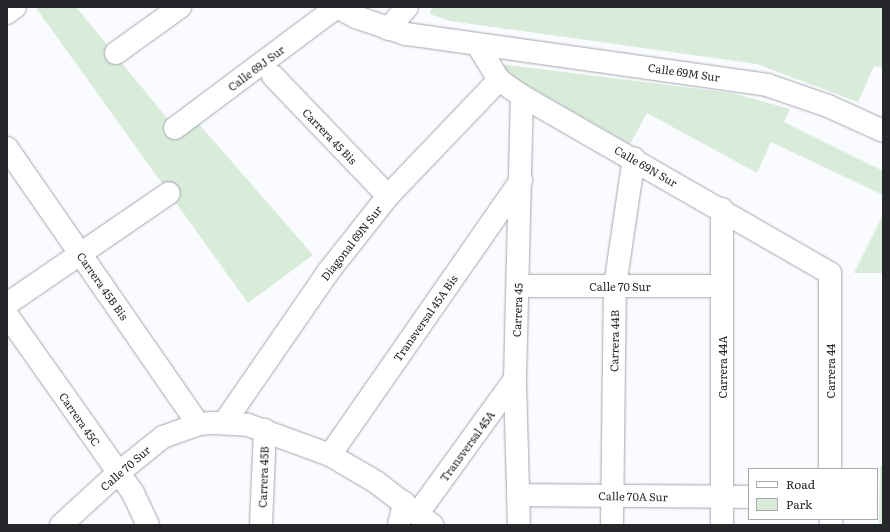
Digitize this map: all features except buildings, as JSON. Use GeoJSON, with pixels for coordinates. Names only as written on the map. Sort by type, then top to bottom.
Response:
{"type":"FeatureCollection","features":[{"type":"Feature","properties":{"kind":"street"},"geometry":{"type":"LineString","coordinates":[[7,13],[15,7]]}},
{"type":"Feature","properties":{"kind":"street"},"geometry":{"type":"LineString","coordinates":[[116,53],[180,7]]}},
{"type":"Feature","properties":{"kind":"street"},"geometry":{"type":"LineString","coordinates":[[388,29],[407,7]]}},
{"type":"Feature","properties":{"kind":"street"},"geometry":{"type":"LineString","coordinates":[[350,10],[388,29],[477,44]]}},
{"type":"Feature","properties":{"kind":"street","name":"Calle 69J Sur"},"geometry":{"type":"LineString","coordinates":[[175,128],[350,10]]}},
{"type":"Feature","properties":{"kind":"street","name":"Calle 69N Sur"},"geometry":{"type":"LineString","coordinates":[[477,44],[500,80],[522,96],[634,158],[830,273]]}},
{"type":"Feature","properties":{"kind":"street","name":"Calle 69M Sur"},"geometry":{"type":"LineString","coordinates":[[477,44],[745,80],[796,94],[883,131]]}},
{"type":"Feature","properties":{"kind":"street","name":"Carrera 45 Bis"},"geometry":{"type":"LineString","coordinates":[[273,76],[388,196]]}},
{"type":"Feature","properties":{"kind":"street","name":"Diagonal 69N Sur"},"geometry":{"type":"LineString","coordinates":[[224,423],[328,272],[388,196],[500,80]]}},
{"type":"Feature","properties":{"kind":"street","name":"Carrera 45"},"geometry":{"type":"LineString","coordinates":[[519,525],[515,379],[522,96]]}},
{"type":"Feature","properties":{"kind":"street","name":"Carrera 45B Bis"},"geometry":{"type":"LineString","coordinates":[[7,148],[198,424]]}},
{"type":"Feature","properties":{"kind":"street","name":"Carrera 44B"},"geometry":{"type":"LineString","coordinates":[[612,525],[615,286],[634,158]]}},
{"type":"Feature","properties":{"kind":"street","name":"Transversal 45A Bis"},"geometry":{"type":"LineString","coordinates":[[330,456],[521,180]]}},
{"type":"Feature","properties":{"kind":"street"},"geometry":{"type":"LineString","coordinates":[[7,304],[169,193]]}},
{"type":"Feature","properties":{"kind":"street","name":"Carrera 44A"},"geometry":{"type":"LineString","coordinates":[[722,209],[722,525]]}},
{"type":"Feature","properties":{"kind":"street","name":"Carrera 44"},"geometry":{"type":"LineString","coordinates":[[830,273],[830,468]]}},
{"type":"Feature","properties":{"kind":"street","name":"Calle 70 Sur"},"geometry":{"type":"LineString","coordinates":[[518,286],[722,286]]}},
{"type":"Feature","properties":{"kind":"street","name":"Carrera 45C"},"geometry":{"type":"LineString","coordinates":[[7,315],[133,493],[148,525]]}},
{"type":"Feature","properties":{"kind":"street","name":"Transversal 45A"},"geometry":{"type":"LineString","coordinates":[[418,514],[515,379]]}},
{"type":"Feature","properties":{"kind":"street","name":"Calle 70 Sur"},"geometry":{"type":"LineString","coordinates":[[61,525],[118,473],[164,437],[198,424],[224,423],[265,430],[330,456],[376,482],[418,514]]}},
{"type":"Feature","properties":{"kind":"street","name":"Carrera 45B"},"geometry":{"type":"LineString","coordinates":[[261,525],[265,430]]}},
{"type":"Feature","properties":{"kind":"street","name":"Calle 70A Sur"},"geometry":{"type":"LineString","coordinates":[[518,495],[748,497]]}},
{"type":"Feature","properties":{"kind":"street"},"geometry":{"type":"LineString","coordinates":[[399,525],[418,514]]}},
{"type":"Feature","properties":{"kind":"green space"},"geometry":{"type":"Polygon","coordinates":[[[76,7],[175,128],[192,116],[313,255],[248,303],[36,8],[76,7]]]}},
{"type":"Feature","properties":{"kind":"green space"},"geometry":{"type":"Polygon","coordinates":[[[432,7],[883,7],[883,68],[874,66],[858,102],[757,64],[450,21],[430,14],[432,7]]]}},
{"type":"Feature","properties":{"kind":"green space"},"geometry":{"type":"Polygon","coordinates":[[[500,64],[732,93],[790,109],[784,122],[883,171],[883,195],[771,142],[757,173],[647,113],[630,144],[516,79],[500,64]]]}},
{"type":"Feature","properties":{"kind":"green space"},"geometry":{"type":"Polygon","coordinates":[[[883,215],[883,273],[854,273],[883,215]]]}},
{"type":"Feature","properties":{"kind":"green space"},"geometry":{"type":"Polygon","coordinates":[[[880,466],[883,466],[883,525],[879,525],[880,466]]]}}]}
